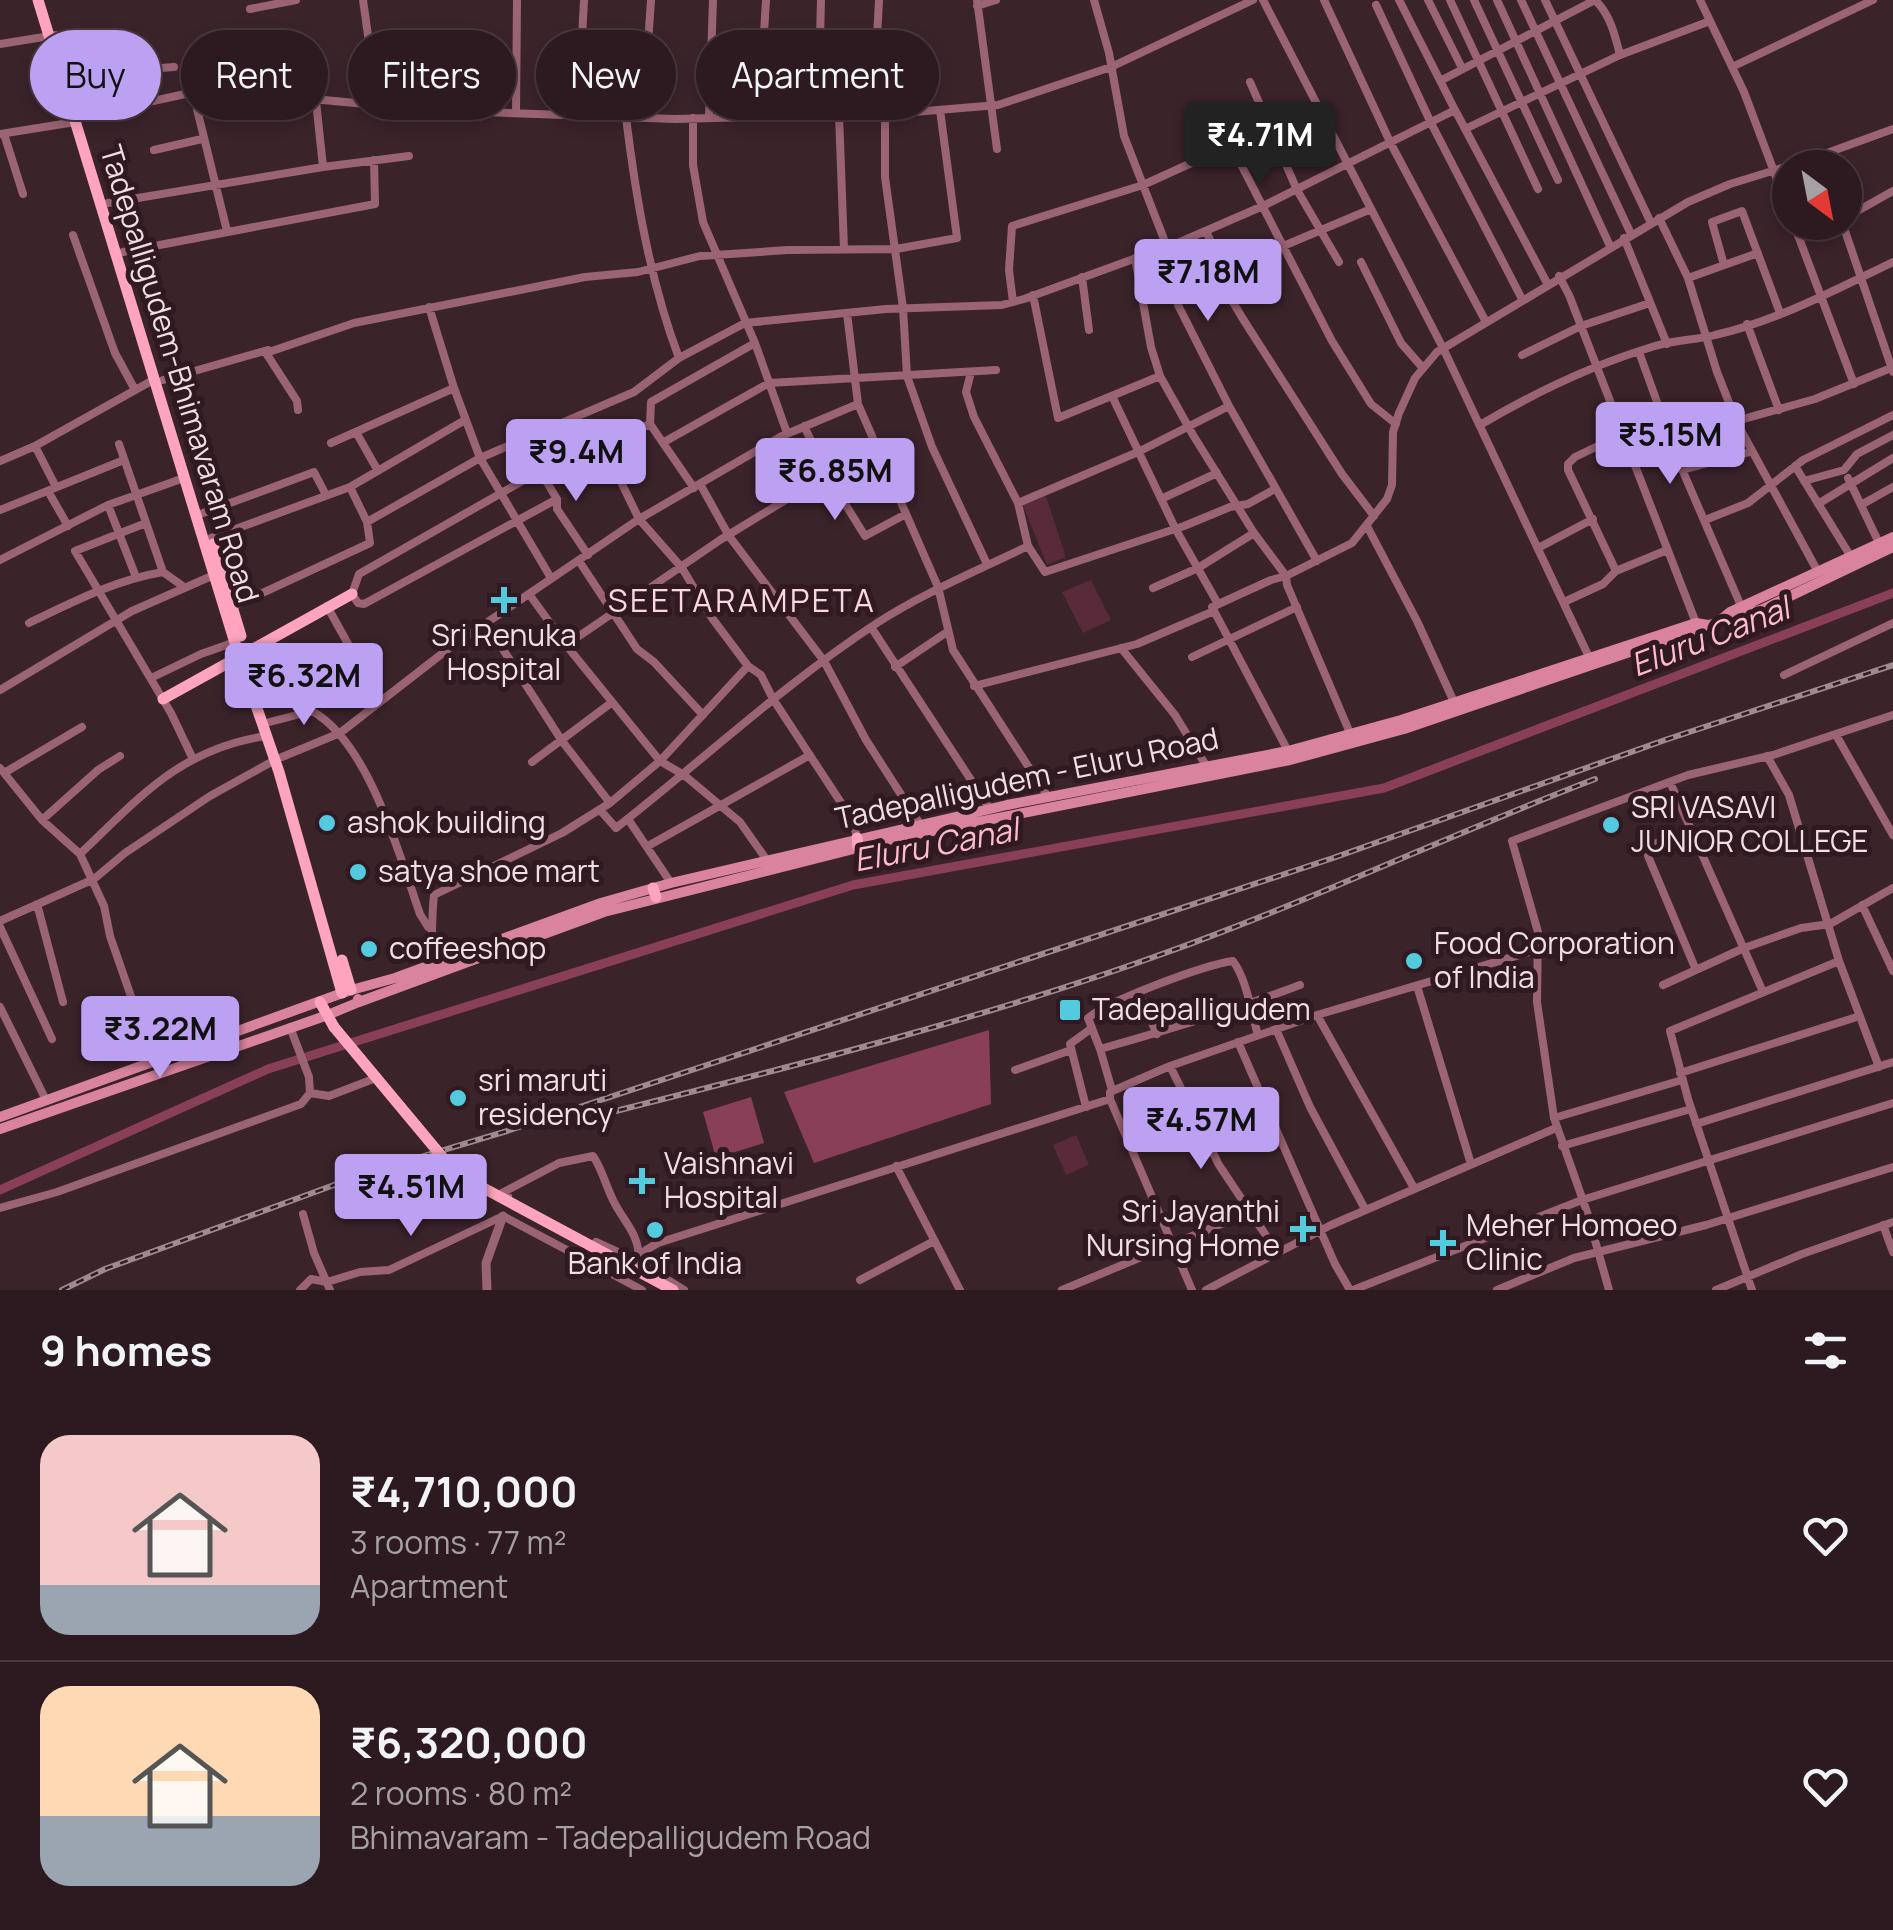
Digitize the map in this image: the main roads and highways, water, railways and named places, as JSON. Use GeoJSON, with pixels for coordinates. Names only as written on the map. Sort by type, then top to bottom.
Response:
{"type":"FeatureCollection","features":[{"type":"Feature","properties":{"kind":"main road","name":"Tadepalligudem-Bhimavaram Road"},"geometry":{"type":"LineString","coordinates":[[38,0],[50,30]]}},
{"type":"Feature","properties":{"kind":"main road"},"geometry":{"type":"LineString","coordinates":[[46,0],[52,30]]}},
{"type":"Feature","properties":{"kind":"main road","name":"Tadepalligudem-Bhimavaram Road"},"geometry":{"type":"LineString","coordinates":[[78,120],[159,379],[214,575],[278,759],[349,991]]}},
{"type":"Feature","properties":{"kind":"main road"},"geometry":{"type":"LineString","coordinates":[[78,120],[108,203],[159,379],[232,606],[235,633]]}},
{"type":"Feature","properties":{"kind":"main road","name":"Tadepalligudem - Eluru Road"},"geometry":{"type":"LineString","coordinates":[[0,1129],[349,991],[427,967],[601,903],[920,824],[1288,751],[1696,623],[1717,623],[1741,606],[1893,536]]}},
{"type":"Feature","properties":{"kind":"main road","name":"Tadepalligudem - Eluru Road"},"geometry":{"type":"LineString","coordinates":[[1,1114],[325,1016],[604,912],[670,883],[766,860],[1290,760],[1404,729],[1763,609],[1893,547]]}},
{"type":"Feature","properties":{"kind":"main road"},"geometry":{"type":"LineString","coordinates":[[163,700],[352,594]]}},
{"type":"Feature","properties":{"kind":"main road"},"geometry":{"type":"LineString","coordinates":[[349,991],[358,1002]]}},
{"type":"Feature","properties":{"kind":"main road"},"geometry":{"type":"LineString","coordinates":[[320,1002],[325,1016],[448,1165],[476,1184],[674,1290]]}},
{"type":"Feature","properties":{"kind":"waterway","name":"Eluru Canal"},"geometry":{"type":"LineString","coordinates":[[0,1190],[268,1069],[853,885],[1384,788],[1893,593]]}},
{"type":"Feature","properties":{"kind":"railway"},"geometry":{"type":"LineString","coordinates":[[62,1290],[105,1269],[364,1174],[510,1130],[1333,858],[1665,740],[1893,665]]}},
{"type":"Feature","properties":{"kind":"railway"},"geometry":{"type":"LineString","coordinates":[[588,1118],[879,1043],[1094,978],[1274,912],[1595,779]]}},
{"type":"Feature","properties":{"kind":"place","name":"Sri Renuka Hospital"},"geometry":{"type":"Point","coordinates":[504,600]}},
{"type":"Feature","properties":{"kind":"place","name":"ashok building"},"geometry":{"type":"Point","coordinates":[327,823]}},
{"type":"Feature","properties":{"kind":"place","name":"SRI VASAVI JUNIOR COLLEGE"},"geometry":{"type":"Point","coordinates":[1611,825]}},
{"type":"Feature","properties":{"kind":"place","name":"satya shoe mart"},"geometry":{"type":"Point","coordinates":[358,872]}},
{"type":"Feature","properties":{"kind":"place","name":"coffeeshop"},"geometry":{"type":"Point","coordinates":[369,949]}},
{"type":"Feature","properties":{"kind":"place","name":"Food Corporation of India"},"geometry":{"type":"Point","coordinates":[1414,961]}},
{"type":"Feature","properties":{"kind":"place","name":"Tadepalligudem"},"geometry":{"type":"Point","coordinates":[1070,1010]}},
{"type":"Feature","properties":{"kind":"place","name":"sri maruti residency"},"geometry":{"type":"Point","coordinates":[458,1098]}},
{"type":"Feature","properties":{"kind":"place","name":"Vaishnavi Hospital"},"geometry":{"type":"Point","coordinates":[642,1181]}},
{"type":"Feature","properties":{"kind":"place","name":"Sri Jayanthi Nursing Home"},"geometry":{"type":"Point","coordinates":[1303,1229]}},
{"type":"Feature","properties":{"kind":"place","name":"Bank of India"},"geometry":{"type":"Point","coordinates":[655,1230]}},
{"type":"Feature","properties":{"kind":"place","name":"Meher Homoeo Clinic"},"geometry":{"type":"Point","coordinates":[1443,1243]}},
{"type":"Feature","properties":{"kind":"district","name":"SEETARAMPETA"},"geometry":{"type":"Point","coordinates":[742,601]}}]}
